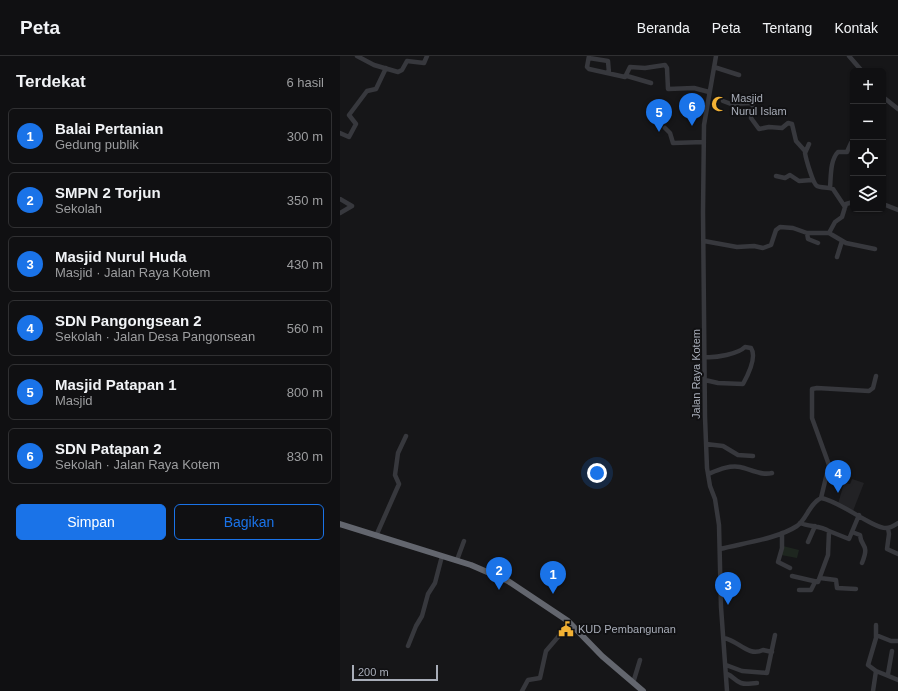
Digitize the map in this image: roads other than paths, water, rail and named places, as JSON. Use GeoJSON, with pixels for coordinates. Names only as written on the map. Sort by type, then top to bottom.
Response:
{"type":"FeatureCollection","features":[{"type":"Feature","properties":{"kind":"highway"},"geometry":{"type":"LineString","coordinates":[[340,524],[457,560],[491,572],[508,581],[568,621],[602,656],[643,691]]}},
{"type":"Feature","properties":{"kind":"street"},"geometry":{"type":"LineString","coordinates":[[357,56],[374,65],[398,72],[402,70],[407,61],[424,63],[427,56]]}},
{"type":"Feature","properties":{"kind":"street","name":"Jalan Raya Kotem"},"geometry":{"type":"LineString","coordinates":[[716,56],[704,125],[706,444],[708,474],[718,511],[721,594],[728,691]]}},
{"type":"Feature","properties":{"kind":"street"},"geometry":{"type":"LineString","coordinates":[[849,56],[859,68]]}},
{"type":"Feature","properties":{"kind":"street"},"geometry":{"type":"LineString","coordinates":[[609,73],[608,61],[589,57],[587,68],[609,73],[627,76],[651,83]]}},
{"type":"Feature","properties":{"kind":"street"},"geometry":{"type":"LineString","coordinates":[[627,76],[630,67],[645,68],[665,65],[667,68],[668,89],[694,88],[709,92]]}},
{"type":"Feature","properties":{"kind":"street"},"geometry":{"type":"LineString","coordinates":[[714,67],[739,75]]}},
{"type":"Feature","properties":{"kind":"street"},"geometry":{"type":"LineString","coordinates":[[340,134],[349,137],[353,132],[356,124],[349,115],[367,91],[376,89],[386,68]]}},
{"type":"Feature","properties":{"kind":"street"},"geometry":{"type":"LineString","coordinates":[[886,99],[898,109]]}},
{"type":"Feature","properties":{"kind":"street"},"geometry":{"type":"LineString","coordinates":[[723,101],[731,104],[752,103],[751,118],[759,129],[769,127],[782,128],[788,123],[792,124],[796,141],[805,152],[810,167],[812,180],[818,186],[830,188],[845,207]]}},
{"type":"Feature","properties":{"kind":"street"},"geometry":{"type":"LineString","coordinates":[[665,128],[670,133],[674,143],[704,142]]}},
{"type":"Feature","properties":{"kind":"street"},"geometry":{"type":"LineString","coordinates":[[805,152],[809,144]]}},
{"type":"Feature","properties":{"kind":"street"},"geometry":{"type":"LineString","coordinates":[[830,188],[831,172],[836,154],[838,152],[847,152],[850,145]]}},
{"type":"Feature","properties":{"kind":"street"},"geometry":{"type":"LineString","coordinates":[[776,176],[785,178],[790,175],[799,181],[812,180]]}},
{"type":"Feature","properties":{"kind":"street"},"geometry":{"type":"LineString","coordinates":[[340,199],[352,206],[340,213]]}},
{"type":"Feature","properties":{"kind":"street"},"geometry":{"type":"LineString","coordinates":[[828,233],[835,222],[842,217],[845,207],[848,202],[850,202]]}},
{"type":"Feature","properties":{"kind":"street"},"geometry":{"type":"LineString","coordinates":[[886,205],[898,210]]}},
{"type":"Feature","properties":{"kind":"street"},"geometry":{"type":"LineString","coordinates":[[704,240],[737,247],[754,246],[768,248],[771,245],[776,230],[780,227],[793,228],[807,233],[828,233],[842,241],[861,247],[875,249]]}},
{"type":"Feature","properties":{"kind":"street"},"geometry":{"type":"LineString","coordinates":[[807,233],[808,239],[818,243]]}},
{"type":"Feature","properties":{"kind":"street"},"geometry":{"type":"LineString","coordinates":[[837,257],[842,241]]}},
{"type":"Feature","properties":{"kind":"street"},"geometry":{"type":"LineString","coordinates":[[705,357],[717,357],[739,352],[745,347],[751,348],[753,352],[751,369],[743,384],[718,384],[705,380]]}},
{"type":"Feature","properties":{"kind":"street"},"geometry":{"type":"LineString","coordinates":[[720,549],[782,533],[800,523],[813,504],[821,498],[829,465],[812,418],[812,389],[869,391],[873,388],[876,376]]}},
{"type":"Feature","properties":{"kind":"street"},"geometry":{"type":"LineString","coordinates":[[376,536],[399,484],[395,475],[398,453],[406,436]]}},
{"type":"Feature","properties":{"kind":"street"},"geometry":{"type":"LineString","coordinates":[[706,444],[723,446],[738,455],[753,456]]}},
{"type":"Feature","properties":{"kind":"street"},"geometry":{"type":"LineString","coordinates":[[708,474],[723,468],[737,467],[760,473],[772,474]]}},
{"type":"Feature","properties":{"kind":"street"},"geometry":{"type":"LineString","coordinates":[[821,498],[880,526],[888,528],[898,523]]}},
{"type":"Feature","properties":{"kind":"street"},"geometry":{"type":"LineString","coordinates":[[800,523],[815,526],[849,539],[859,515]]}},
{"type":"Feature","properties":{"kind":"street"},"geometry":{"type":"LineString","coordinates":[[808,542],[815,526]]}},
{"type":"Feature","properties":{"kind":"street"},"geometry":{"type":"LineString","coordinates":[[888,528],[889,536],[887,549],[898,554]]}},
{"type":"Feature","properties":{"kind":"street"},"geometry":{"type":"LineString","coordinates":[[799,590],[811,590],[815,582],[819,581],[828,555],[829,531]]}},
{"type":"Feature","properties":{"kind":"street"},"geometry":{"type":"LineString","coordinates":[[852,532],[860,535],[861,540],[866,547],[866,554],[862,563]]}},
{"type":"Feature","properties":{"kind":"street"},"geometry":{"type":"LineString","coordinates":[[782,533],[782,548],[778,562],[790,568]]}},
{"type":"Feature","properties":{"kind":"street"},"geometry":{"type":"LineString","coordinates":[[457,560],[464,541]]}},
{"type":"Feature","properties":{"kind":"street"},"geometry":{"type":"LineString","coordinates":[[408,646],[416,624],[422,616],[428,594],[435,583],[442,556]]}},
{"type":"Feature","properties":{"kind":"street"},"geometry":{"type":"LineString","coordinates":[[792,576],[815,582]]}},
{"type":"Feature","properties":{"kind":"street"},"geometry":{"type":"LineString","coordinates":[[820,578],[836,580],[837,588],[856,588]]}},
{"type":"Feature","properties":{"kind":"street"},"geometry":{"type":"LineString","coordinates":[[522,691],[528,680],[540,678],[546,651],[558,637],[568,621]]}},
{"type":"Feature","properties":{"kind":"street"},"geometry":{"type":"LineString","coordinates":[[876,625],[876,635],[868,665],[876,671],[898,680]]}},
{"type":"Feature","properties":{"kind":"street"},"geometry":{"type":"LineString","coordinates":[[726,665],[742,671],[766,673],[775,635]]}},
{"type":"Feature","properties":{"kind":"street"},"geometry":{"type":"LineString","coordinates":[[876,635],[892,641],[898,641]]}},
{"type":"Feature","properties":{"kind":"street"},"geometry":{"type":"LineString","coordinates":[[724,638],[733,641],[752,652],[757,653],[762,650],[772,652]]}},
{"type":"Feature","properties":{"kind":"street"},"geometry":{"type":"LineString","coordinates":[[886,675],[889,672],[892,651]]}},
{"type":"Feature","properties":{"kind":"street"},"geometry":{"type":"LineString","coordinates":[[633,683],[640,660]]}},
{"type":"Feature","properties":{"kind":"street"},"geometry":{"type":"LineString","coordinates":[[873,691],[876,671]]}},
{"type":"Feature","properties":{"kind":"street"},"geometry":{"type":"LineString","coordinates":[[727,674],[735,677],[739,682],[748,684],[757,683]]}},
{"type":"Feature","properties":{"kind":"place","name":"Masjid Nurul Islam"},"geometry":{"type":"Point","coordinates":[719,104]}},
{"type":"Feature","properties":{"kind":"place","name":"SDN Patapan 2"},"geometry":{"type":"Point","coordinates":[692,126]}},
{"type":"Feature","properties":{"kind":"place","name":"Masjid Patapan 1"},"geometry":{"type":"Point","coordinates":[659,132]}},
{"type":"Feature","properties":{"kind":"place","name":"SDN Pangongsean 2"},"geometry":{"type":"Point","coordinates":[838,493]}},
{"type":"Feature","properties":{"kind":"place","name":"SMPN 2 Torjun"},"geometry":{"type":"Point","coordinates":[499,590]}},
{"type":"Feature","properties":{"kind":"place","name":"Balai Pertanian"},"geometry":{"type":"Point","coordinates":[553,594]}},
{"type":"Feature","properties":{"kind":"place","name":"Masjid Nurul Huda"},"geometry":{"type":"Point","coordinates":[728,605]}},
{"type":"Feature","properties":{"kind":"place","name":"KUD Pembangunan"},"geometry":{"type":"Point","coordinates":[566,629]}}]}
